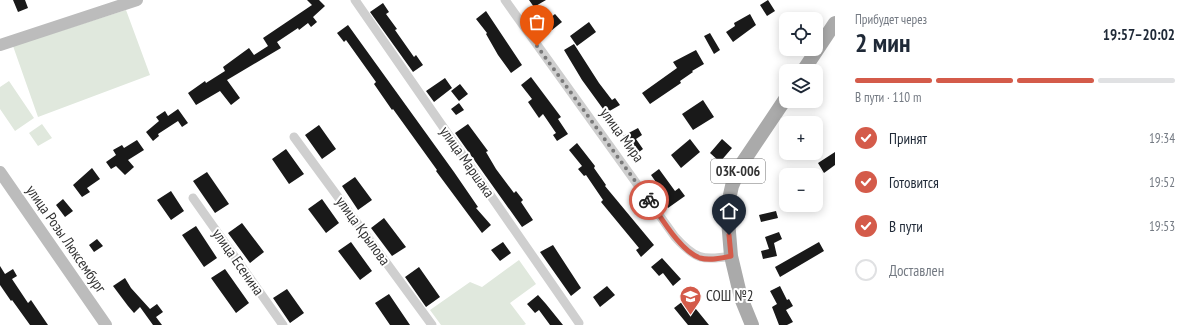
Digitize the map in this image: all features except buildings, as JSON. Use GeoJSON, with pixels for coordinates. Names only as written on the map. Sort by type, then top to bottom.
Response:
{"type":"FeatureCollection","features":[{"type":"Feature","properties":{"kind":"main road"},"geometry":{"type":"LineString","coordinates":[[808,64],[835,23]]}},
{"type":"Feature","properties":{"kind":"main road","name":"03К-006"},"geometry":{"type":"LineString","coordinates":[[752,325],[741,298],[731,256],[727,208],[732,186],[741,165],[779,108]]}},
{"type":"Feature","properties":{"kind":"street"},"geometry":{"type":"LineString","coordinates":[[0,45],[137,0]]}},
{"type":"Feature","properties":{"kind":"street","name":"улица Маршака"},"geometry":{"type":"LineString","coordinates":[[355,0],[579,323]]}},
{"type":"Feature","properties":{"kind":"street","name":"улица Мира"},"geometry":{"type":"LineString","coordinates":[[504,0],[675,237],[690,252],[701,258],[713,259],[731,256]]}},
{"type":"Feature","properties":{"kind":"street","name":"улица Крылова"},"geometry":{"type":"LineString","coordinates":[[294,137],[432,325]]}},
{"type":"Feature","properties":{"kind":"street","name":"улица Розы Люксембург"},"geometry":{"type":"LineString","coordinates":[[0,172],[106,325]]}},
{"type":"Feature","properties":{"kind":"street","name":"улица Есенина"},"geometry":{"type":"LineString","coordinates":[[193,198],[283,325]]}},
{"type":"Feature","properties":{"kind":"shaded area"},"geometry":{"type":"Polygon","coordinates":[[[126,10],[150,75],[38,117],[13,46],[126,10]]]}},
{"type":"Feature","properties":{"kind":"shaded area"},"geometry":{"type":"Polygon","coordinates":[[[9,81],[34,118],[15,131],[0,109],[0,87],[9,81]]]}},
{"type":"Feature","properties":{"kind":"shaded area"},"geometry":{"type":"Polygon","coordinates":[[[42,124],[52,138],[38,146],[29,133],[42,124]]]}},
{"type":"Feature","properties":{"kind":"shaded area"},"geometry":{"type":"Polygon","coordinates":[[[519,260],[536,284],[510,303],[526,324],[441,325],[430,310],[470,282],[482,287],[519,260]]]}},
{"type":"Feature","properties":{"kind":"way so far"},"geometry":{"type":"LineString","coordinates":[[537,46],[649,200]]}},
{"type":"Feature","properties":{"kind":"place","name":"СОШ №2"},"geometry":{"type":"Point","coordinates":[691,316]}},
{"type":"Feature","properties":{"kind":"route"},"geometry":{"type":"LineString","coordinates":[[649,200],[675,237],[690,252],[701,258],[713,259],[731,256],[729,235]]}}]}
